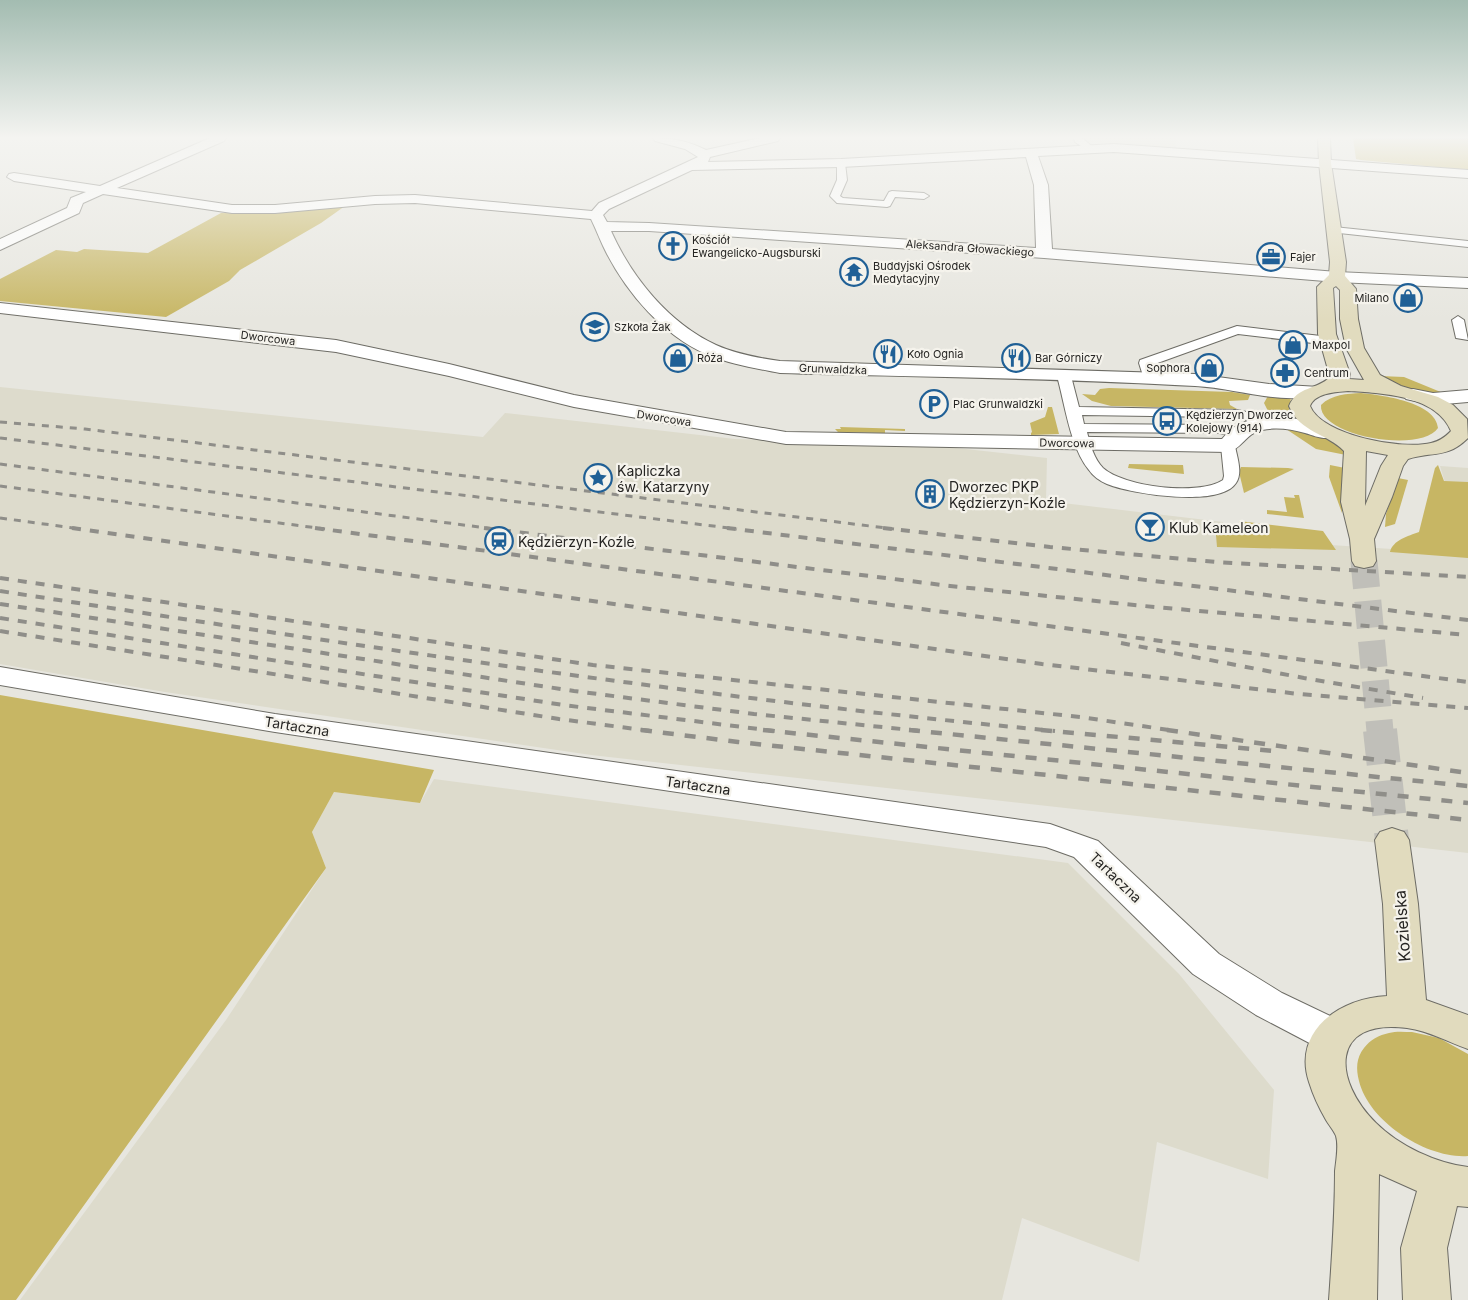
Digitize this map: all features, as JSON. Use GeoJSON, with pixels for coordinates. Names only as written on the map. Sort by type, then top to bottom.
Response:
{"type":"FeatureCollection","features":[{"type":"Feature","properties":{"kind":"main road"},"geometry":{"type":"LineString","coordinates":[[1330,199],[1338,262],[1336,277],[1325,287],[1329,341],[1340,374],[1340,378],[1332,386]]}},
{"type":"Feature","properties":{"kind":"main road"},"geometry":{"type":"LineString","coordinates":[[1336,277],[1348,289],[1351,334],[1355,348],[1373,379],[1461,414],[1463,440],[1444,447],[1409,451],[1381,448],[1336,436]]}},
{"type":"Feature","properties":{"kind":"main road"},"geometry":{"type":"LineString","coordinates":[[1405,393],[1364,386],[1332,386],[1312,391],[1304,396],[1300,403],[1301,410],[1306,418],[1355,450],[1353,502],[1363,550],[1392,466],[1400,454],[1409,451]]}},
{"type":"Feature","properties":{"kind":"main road","name":"Kozielska"},"geometry":{"type":"LineString","coordinates":[[1392,840],[1398,876],[1404,946],[1406,1012]]}},
{"type":"Feature","properties":{"kind":"main road"},"geometry":{"type":"LineString","coordinates":[[1427,1300],[1424,1248],[1455,1184],[1396,1162],[1357,1133],[1333,1094],[1326,1073],[1326,1052],[1333,1036],[1345,1024],[1362,1015],[1383,1012],[1406,1012],[1439,1020],[1468,1033]]}},
{"type":"Feature","properties":{"kind":"main road"},"geometry":{"type":"LineString","coordinates":[[1353,1300],[1357,1221],[1357,1133]]}},
{"type":"Feature","properties":{"kind":"street"},"geometry":{"type":"LineString","coordinates":[[0,245],[74,210],[76,200],[79,199]]}},
{"type":"Feature","properties":{"kind":"street","name":"Aleksandra Głowackiego"},"geometry":{"type":"LineString","coordinates":[[164,199],[232,209],[275,209],[399,199]]}},
{"type":"Feature","properties":{"kind":"street","name":"Aleksandra Głowackiego"},"geometry":{"type":"LineString","coordinates":[[421,199],[566,214],[649,227],[1044,253],[1336,277],[1468,283]]}},
{"type":"Feature","properties":{"kind":"street"},"geometry":{"type":"LineString","coordinates":[[599,220],[604,206],[619,199]]}},
{"type":"Feature","properties":{"kind":"street"},"geometry":{"type":"LineString","coordinates":[[1042,199],[1044,253]]}},
{"type":"Feature","properties":{"kind":"street","name":"Grunwaldzka"},"geometry":{"type":"LineString","coordinates":[[599,220],[617,258],[652,306],[690,338],[720,353],[747,362],[780,367],[1212,381],[1281,392],[1312,391]]}},
{"type":"Feature","properties":{"kind":"street","name":"Dworcowa"},"geometry":{"type":"LineString","coordinates":[[0,308],[336,346],[448,370],[574,401],[786,438],[1034,443],[1081,436],[1234,439],[1257,425],[1279,423],[1303,425],[1336,436]]}},
{"type":"Feature","properties":{"kind":"street"},"geometry":{"type":"LineString","coordinates":[[1405,393],[1433,398],[1468,396]]}},
{"type":"Feature","properties":{"kind":"street","name":"Tartaczna"},"geometry":{"type":"LineString","coordinates":[[0,676],[275,724],[1050,836],[1086,849],[1206,964],[1269,1004],[1333,1036]]}},
{"type":"Feature","properties":{"kind":"lane"},"geometry":{"type":"LineString","coordinates":[[838,199],[840,201],[887,204],[890,199]]}},
{"type":"Feature","properties":{"kind":"lane"},"geometry":{"type":"LineString","coordinates":[[1334,230],[1468,244]]}},
{"type":"Feature","properties":{"kind":"lane"},"geometry":{"type":"LineString","coordinates":[[1458,320],[1460,335],[1468,336]]}},
{"type":"Feature","properties":{"kind":"lane"},"geometry":{"type":"LineString","coordinates":[[1151,379],[1145,363],[1237,330],[1329,341]]}},
{"type":"Feature","properties":{"kind":"lane"},"geometry":{"type":"LineString","coordinates":[[1064,376],[1081,436],[1094,467],[1111,480],[1140,487],[1194,493],[1220,489],[1228,485],[1231,479],[1234,439]]}},
{"type":"Feature","properties":{"kind":"lane"},"geometry":{"type":"LineString","coordinates":[[1074,411],[1221,413],[1251,416],[1279,423]]}},
{"type":"Feature","properties":{"kind":"shaded area"},"geometry":{"type":"Polygon","coordinates":[[[345,206],[321,223],[240,270],[229,281],[166,317],[0,301],[0,279],[56,250],[77,252],[84,249],[148,253],[221,213],[270,214],[345,206]]]}},
{"type":"Feature","properties":{"kind":"shaded area"},"geometry":{"type":"Polygon","coordinates":[[[1380,376],[1404,377],[1448,395],[1413,390],[1380,376]]]}},
{"type":"Feature","properties":{"kind":"shaded area"},"geometry":{"type":"Polygon","coordinates":[[[0,387],[483,437],[505,413],[735,439],[911,443],[1047,458],[1046,501],[1223,522],[1225,538],[1468,554],[1468,853],[591,755],[165,692],[0,664],[0,387]]]}},
{"type":"Feature","properties":{"kind":"shaded area"},"geometry":{"type":"Polygon","coordinates":[[[1100,389],[1232,392],[1250,395],[1248,400],[1229,401],[1230,405],[1237,409],[1111,406],[1092,401],[1082,394],[1095,395],[1100,389]]]}},
{"type":"Feature","properties":{"kind":"shaded area"},"geometry":{"type":"Polygon","coordinates":[[[1361,393],[1394,398],[1418,406],[1435,419],[1438,428],[1428,436],[1412,440],[1372,438],[1352,433],[1324,416],[1321,405],[1325,401],[1340,395],[1361,393]]]}},
{"type":"Feature","properties":{"kind":"shaded area"},"geometry":{"type":"Polygon","coordinates":[[[1269,394],[1291,398],[1289,409],[1298,421],[1270,415],[1264,403],[1269,394]]]}},
{"type":"Feature","properties":{"kind":"shaded area"},"geometry":{"type":"Polygon","coordinates":[[[1048,407],[1052,407],[1059,434],[1031,435],[1030,423],[1045,417],[1048,407]]]}},
{"type":"Feature","properties":{"kind":"shaded area"},"geometry":{"type":"Polygon","coordinates":[[[840,427],[905,429],[905,431],[885,430],[885,433],[838,432],[835,429],[841,429],[840,427]]]}},
{"type":"Feature","properties":{"kind":"shaded area"},"geometry":{"type":"Polygon","coordinates":[[[1286,429],[1327,438],[1341,448],[1346,455],[1316,449],[1286,429]]]}},
{"type":"Feature","properties":{"kind":"shaded area"},"geometry":{"type":"Polygon","coordinates":[[[1129,464],[1183,465],[1184,474],[1128,468],[1129,464]]]}},
{"type":"Feature","properties":{"kind":"shaded area"},"geometry":{"type":"Polygon","coordinates":[[[1330,465],[1345,468],[1342,513],[1329,477],[1330,465]]]}},
{"type":"Feature","properties":{"kind":"shaded area"},"geometry":{"type":"Polygon","coordinates":[[[1438,465],[1444,481],[1468,482],[1468,558],[1390,552],[1398,541],[1419,532],[1435,468],[1438,465]]]}},
{"type":"Feature","properties":{"kind":"shaded area"},"geometry":{"type":"Polygon","coordinates":[[[1440,466],[1468,468],[1468,488],[1446,486],[1440,466]]]}},
{"type":"Feature","properties":{"kind":"shaded area"},"geometry":{"type":"Polygon","coordinates":[[[1241,467],[1294,469],[1244,493],[1239,472],[1241,467]]]}},
{"type":"Feature","properties":{"kind":"shaded area"},"geometry":{"type":"Polygon","coordinates":[[[1398,478],[1408,480],[1395,524],[1385,527],[1386,514],[1398,478]]]}},
{"type":"Feature","properties":{"kind":"shaded area"},"geometry":{"type":"Polygon","coordinates":[[[1294,495],[1299,495],[1304,518],[1267,514],[1267,510],[1287,512],[1284,497],[1295,498],[1294,495]]]}},
{"type":"Feature","properties":{"kind":"shaded area"},"geometry":{"type":"Polygon","coordinates":[[[1239,521],[1323,531],[1336,550],[1217,547],[1215,523],[1240,526],[1239,521]]]}},
{"type":"Feature","properties":{"kind":"shaded area"},"geometry":{"type":"Polygon","coordinates":[[[0,695],[434,770],[420,803],[334,792],[312,832],[326,868],[16,1300],[0,1300],[0,695]]]}},
{"type":"Feature","properties":{"kind":"shaded area"},"geometry":{"type":"Polygon","coordinates":[[[434,779],[1068,863],[1179,974],[1274,1090],[1268,1179],[1157,1142],[1139,1262],[1022,1218],[1002,1300],[20,1300],[226,1020],[326,868],[312,832],[334,792],[420,803],[434,779]]]}},
{"type":"Feature","properties":{"kind":"shaded area"},"geometry":{"type":"Polygon","coordinates":[[[1395,1032],[1412,1032],[1439,1038],[1468,1054],[1468,1156],[1435,1151],[1402,1135],[1387,1124],[1374,1110],[1365,1096],[1359,1081],[1357,1068],[1359,1056],[1366,1045],[1382,1035],[1395,1032]]]}},
{"type":"Feature","properties":{"kind":"tunnel"},"geometry":{"type":"LineString","coordinates":[[1364,561],[1380,731]]}},
{"type":"Feature","properties":{"kind":"tunnel"},"geometry":{"type":"LineString","coordinates":[[1380,730],[1392,840]]}},
{"type":"Feature","properties":{"kind":"railway"},"geometry":{"type":"LineString","coordinates":[[0,422],[85,429],[894,529]]}},
{"type":"Feature","properties":{"kind":"railway"},"geometry":{"type":"LineString","coordinates":[[0,438],[737,529]]}},
{"type":"Feature","properties":{"kind":"railway"},"geometry":{"type":"LineString","coordinates":[[0,464],[494,529]]}},
{"type":"Feature","properties":{"kind":"railway"},"geometry":{"type":"LineString","coordinates":[[0,486],[325,529]]}},
{"type":"Feature","properties":{"kind":"railway"},"geometry":{"type":"LineString","coordinates":[[0,518],[81,529]]}},
{"type":"Feature","properties":{"kind":"railway"},"geometry":{"type":"LineString","coordinates":[[72,528],[1042,664],[1299,694],[1468,708]]}},
{"type":"Feature","properties":{"kind":"railway"},"geometry":{"type":"LineString","coordinates":[[315,528],[1468,682]]}},
{"type":"Feature","properties":{"kind":"railway"},"geometry":{"type":"LineString","coordinates":[[484,528],[950,586],[1144,606],[1468,635]]}},
{"type":"Feature","properties":{"kind":"railway"},"geometry":{"type":"LineString","coordinates":[[727,528],[1468,620]]}},
{"type":"Feature","properties":{"kind":"railway"},"geometry":{"type":"LineString","coordinates":[[883,528],[1050,547],[1216,562],[1468,577]]}},
{"type":"Feature","properties":{"kind":"railway"},"geometry":{"type":"LineString","coordinates":[[0,578],[593,665],[1080,717],[1176,731]]}},
{"type":"Feature","properties":{"kind":"railway"},"geometry":{"type":"LineString","coordinates":[[0,591],[526,669],[790,703],[1055,731]]}},
{"type":"Feature","properties":{"kind":"railway"},"geometry":{"type":"LineString","coordinates":[[0,604],[574,691],[754,714],[921,731]]}},
{"type":"Feature","properties":{"kind":"railway"},"geometry":{"type":"LineString","coordinates":[[0,618],[563,705],[775,731]]}},
{"type":"Feature","properties":{"kind":"railway"},"geometry":{"type":"LineString","coordinates":[[0,631],[559,719],[651,731]]}},
{"type":"Feature","properties":{"kind":"railway"},"geometry":{"type":"LineString","coordinates":[[1121,643],[1304,678],[1423,698]]}},
{"type":"Feature","properties":{"kind":"railway"},"geometry":{"type":"LineString","coordinates":[[641,730],[1468,820]]}},
{"type":"Feature","properties":{"kind":"railway"},"geometry":{"type":"LineString","coordinates":[[763,730],[1468,803]]}},
{"type":"Feature","properties":{"kind":"railway"},"geometry":{"type":"LineString","coordinates":[[909,730],[1468,786]]}},
{"type":"Feature","properties":{"kind":"railway"},"geometry":{"type":"LineString","coordinates":[[1041,730],[1275,751]]}},
{"type":"Feature","properties":{"kind":"railway"},"geometry":{"type":"LineString","coordinates":[[1167,730],[1468,773]]}},
{"type":"Feature","properties":{"kind":"place","name":"Kościół Ewangelicko-Augsburski"},"geometry":{"type":"Point","coordinates":[673,246]}},
{"type":"Feature","properties":{"kind":"place","name":"Fajer"},"geometry":{"type":"Point","coordinates":[1271,257]}},
{"type":"Feature","properties":{"kind":"place","name":"Buddyjski Ośrodek Medytacyjny"},"geometry":{"type":"Point","coordinates":[854,272]}},
{"type":"Feature","properties":{"kind":"place","name":"Milano"},"geometry":{"type":"Point","coordinates":[1408,298]}},
{"type":"Feature","properties":{"kind":"place","name":"Szkoła Żak"},"geometry":{"type":"Point","coordinates":[595,327]}},
{"type":"Feature","properties":{"kind":"place","name":"Maxpol"},"geometry":{"type":"Point","coordinates":[1293,345]}},
{"type":"Feature","properties":{"kind":"place","name":"Koło Ognia"},"geometry":{"type":"Point","coordinates":[888,354]}},
{"type":"Feature","properties":{"kind":"place","name":"Róża"},"geometry":{"type":"Point","coordinates":[678,358]}},
{"type":"Feature","properties":{"kind":"place","name":"Bar Górniczy"},"geometry":{"type":"Point","coordinates":[1016,358]}},
{"type":"Feature","properties":{"kind":"place","name":"Sophora"},"geometry":{"type":"Point","coordinates":[1209,368]}},
{"type":"Feature","properties":{"kind":"place","name":"Centrum"},"geometry":{"type":"Point","coordinates":[1285,373]}},
{"type":"Feature","properties":{"kind":"place","name":"Plac Grunwaldzki"},"geometry":{"type":"Point","coordinates":[934,404]}},
{"type":"Feature","properties":{"kind":"place","name":"Kędzierzyn Dworzec Kolejowy (914)"},"geometry":{"type":"Point","coordinates":[1167,421]}},
{"type":"Feature","properties":{"kind":"place","name":"Kapliczka św. Katarzyny"},"geometry":{"type":"Point","coordinates":[598,478]}},
{"type":"Feature","properties":{"kind":"place","name":"Dworzec PKP Kędzierzyn-Koźle"},"geometry":{"type":"Point","coordinates":[930,494]}},
{"type":"Feature","properties":{"kind":"place","name":"Klub Kameleon"},"geometry":{"type":"Point","coordinates":[1150,527]}},
{"type":"Feature","properties":{"kind":"place","name":"Kędzierzyn-Koźle"},"geometry":{"type":"Point","coordinates":[499,541]}}]}
